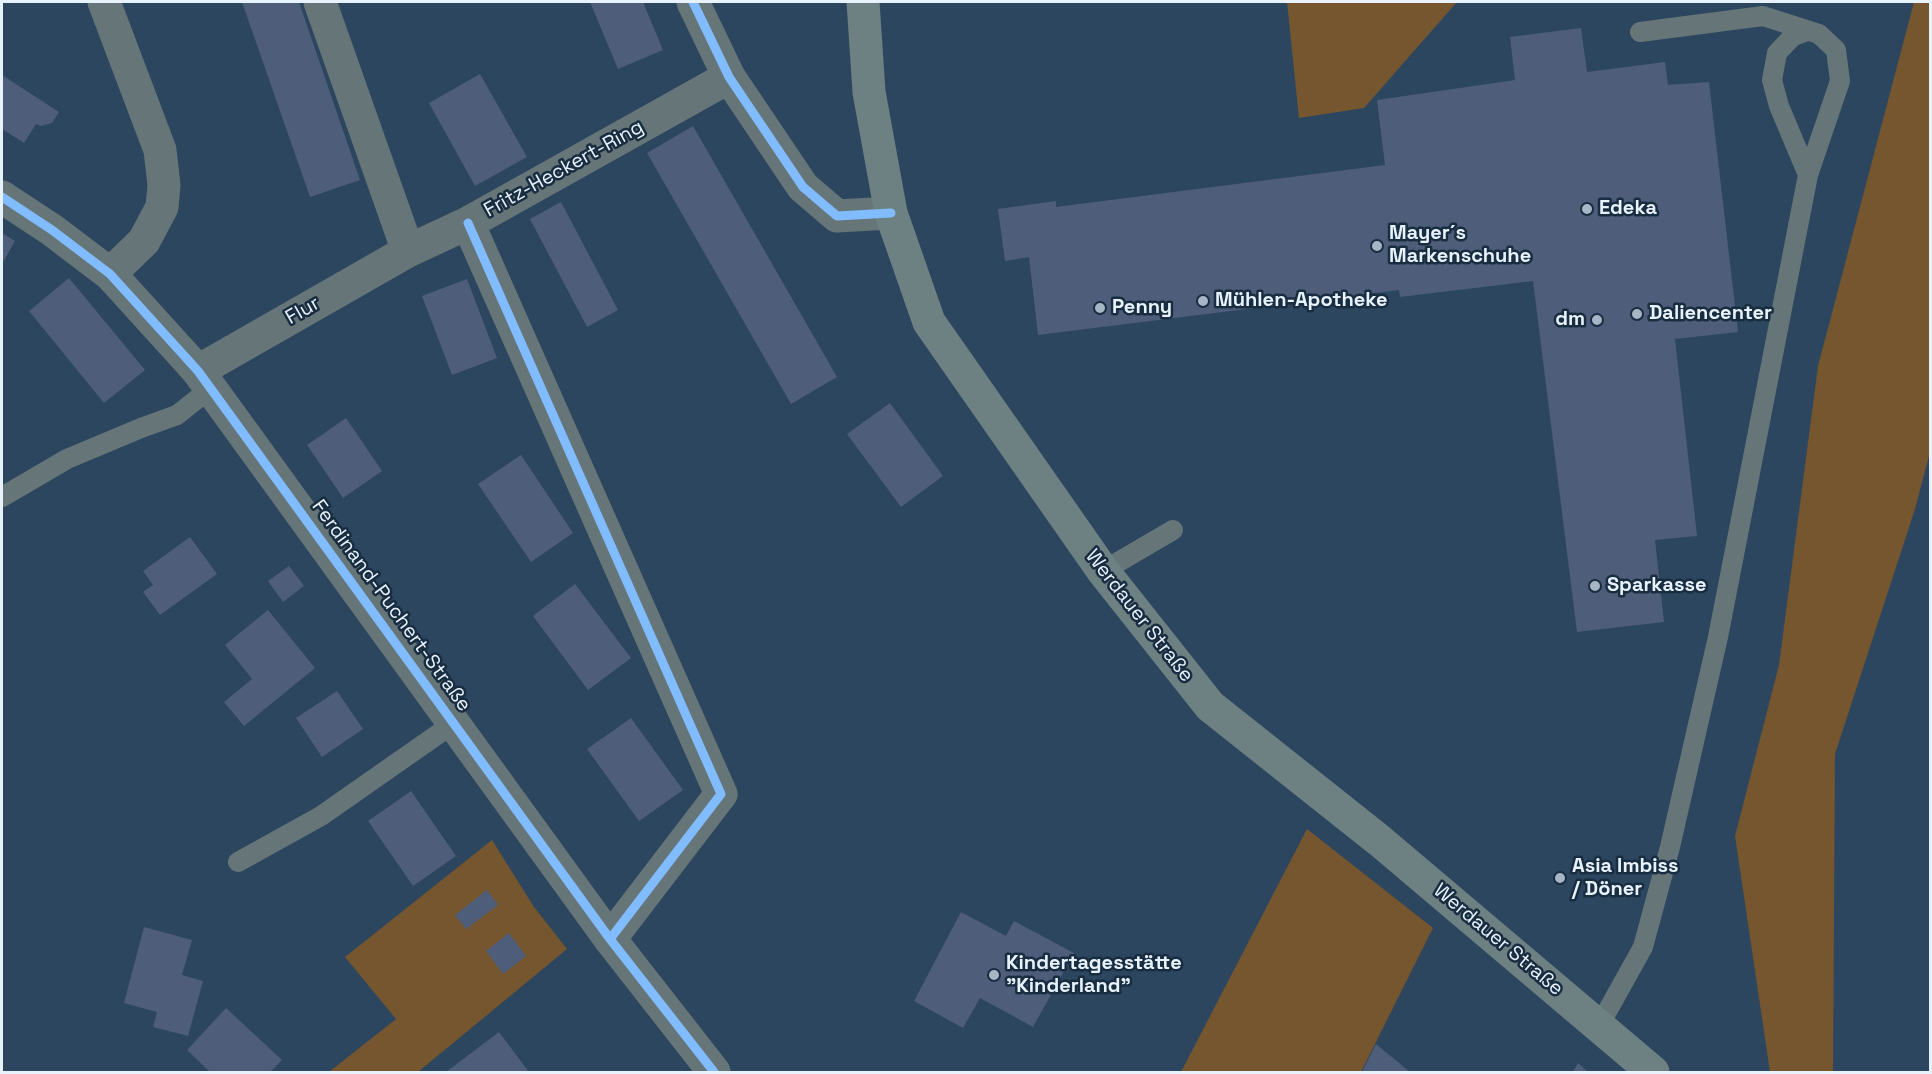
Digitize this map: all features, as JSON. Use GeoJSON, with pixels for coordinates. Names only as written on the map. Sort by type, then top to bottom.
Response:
{"type":"FeatureCollection","features":[{"type":"Feature","properties":{"kind":"main road","name":"Werdauer Straße"},"geometry":{"type":"LineString","coordinates":[[863,2],[869,92],[891,213],[929,322],[1103,572],[1210,706],[1380,840],[1653,1072]]}},
{"type":"Feature","properties":{"kind":"street"},"geometry":{"type":"LineString","coordinates":[[104,2],[160,150],[164,185],[162,207],[144,241],[110,274]]}},
{"type":"Feature","properties":{"kind":"street"},"geometry":{"type":"LineString","coordinates":[[320,2],[408,251]]}},
{"type":"Feature","properties":{"kind":"street"},"geometry":{"type":"LineString","coordinates":[[693,2],[729,77],[803,187],[837,216],[891,213]]}},
{"type":"Feature","properties":{"kind":"street","name":"Fritz-Heckert-Ring"},"geometry":{"type":"LineString","coordinates":[[408,251],[468,223],[729,77]]}},
{"type":"Feature","properties":{"kind":"street","name":"Ferdinand-Puchert-Straße"},"geometry":{"type":"LineString","coordinates":[[2,197],[52,230],[110,274],[204,380],[610,939],[714,1072]]}},
{"type":"Feature","properties":{"kind":"street"},"geometry":{"type":"LineString","coordinates":[[468,223],[721,794],[610,939]]}},
{"type":"Feature","properties":{"kind":"street","name":"Flur"},"geometry":{"type":"LineString","coordinates":[[204,380],[408,251]]}},
{"type":"Feature","properties":{"kind":"lane"},"geometry":{"type":"LineString","coordinates":[[1599,1026],[1643,947],[1670,847],[1718,637],[1808,175],[1840,81],[1836,50],[1818,34],[1762,16],[1640,32]]}},
{"type":"Feature","properties":{"kind":"lane"},"geometry":{"type":"LineString","coordinates":[[1807,31],[1793,36],[1777,53],[1772,80],[1779,106],[1808,175]]}},
{"type":"Feature","properties":{"kind":"lane"},"geometry":{"type":"LineString","coordinates":[[2,496],[67,459],[177,415],[204,380]]}},
{"type":"Feature","properties":{"kind":"lane"},"geometry":{"type":"LineString","coordinates":[[1103,572],[1173,530]]}},
{"type":"Feature","properties":{"kind":"lane"},"geometry":{"type":"LineString","coordinates":[[238,862],[321,816],[454,723]]}},
{"type":"Feature","properties":{"kind":"shaded area"},"geometry":{"type":"Polygon","coordinates":[[[1287,2],[1457,2],[1364,108],[1299,118],[1287,2]]]}},
{"type":"Feature","properties":{"kind":"shaded area"},"geometry":{"type":"Polygon","coordinates":[[[1914,2],[1930,2],[1930,452],[1915,509],[1835,754],[1833,1072],[1770,1072],[1735,836],[1779,665],[1818,366],[1914,2]]]}},
{"type":"Feature","properties":{"kind":"shaded area"},"geometry":{"type":"Polygon","coordinates":[[[1307,829],[1433,928],[1361,1072],[1181,1072],[1307,829]]]}},
{"type":"Feature","properties":{"kind":"shaded area"},"geometry":{"type":"Polygon","coordinates":[[[492,840],[534,907],[567,949],[418,1072],[329,1072],[396,1019],[345,957],[492,840]]]}},
{"type":"Feature","properties":{"kind":"building"},"geometry":{"type":"Polygon","coordinates":[[[242,2],[299,2],[360,180],[310,197],[242,2]]]}},
{"type":"Feature","properties":{"kind":"building"},"geometry":{"type":"Polygon","coordinates":[[[590,2],[643,2],[663,50],[618,69],[590,2]]]}},
{"type":"Feature","properties":{"kind":"building","name":"Daliencenter"},"geometry":{"type":"Polygon","coordinates":[[[1581,28],[1587,72],[1665,62],[1668,85],[1709,82],[1738,332],[1675,339],[1697,536],[1655,540],[1664,622],[1577,632],[1533,281],[1400,297],[1399,290],[1038,335],[1029,257],[1005,261],[998,209],[1056,201],[1056,207],[1385,165],[1377,100],[1515,80],[1510,37],[1581,28]]]}},
{"type":"Feature","properties":{"kind":"building"},"geometry":{"type":"Polygon","coordinates":[[[480,74],[527,157],[475,186],[429,103],[480,74]]]}},
{"type":"Feature","properties":{"kind":"building"},"geometry":{"type":"Polygon","coordinates":[[[2,75],[59,112],[52,123],[41,126],[36,124],[24,143],[2,129],[2,75]]]}},
{"type":"Feature","properties":{"kind":"building"},"geometry":{"type":"Polygon","coordinates":[[[693,126],[837,377],[791,404],[647,153],[693,126]]]}},
{"type":"Feature","properties":{"kind":"building"},"geometry":{"type":"Polygon","coordinates":[[[561,202],[618,310],[587,327],[530,219],[561,202]]]}},
{"type":"Feature","properties":{"kind":"building"},"geometry":{"type":"Polygon","coordinates":[[[2,233],[15,241],[2,264],[2,233]]]}},
{"type":"Feature","properties":{"kind":"building"},"geometry":{"type":"Polygon","coordinates":[[[69,278],[145,370],[104,403],[29,311],[69,278]]]}},
{"type":"Feature","properties":{"kind":"building"},"geometry":{"type":"Polygon","coordinates":[[[467,279],[497,358],[452,375],[422,296],[467,279]]]}},
{"type":"Feature","properties":{"kind":"building"},"geometry":{"type":"Polygon","coordinates":[[[890,403],[943,476],[901,507],[847,434],[890,403]]]}},
{"type":"Feature","properties":{"kind":"building"},"geometry":{"type":"Polygon","coordinates":[[[346,418],[382,471],[343,498],[307,445],[346,418]]]}},
{"type":"Feature","properties":{"kind":"building"},"geometry":{"type":"Polygon","coordinates":[[[521,455],[573,533],[531,562],[478,484],[521,455]]]}},
{"type":"Feature","properties":{"kind":"building"},"geometry":{"type":"Polygon","coordinates":[[[190,537],[217,574],[160,615],[143,592],[153,585],[143,571],[190,537]]]}},
{"type":"Feature","properties":{"kind":"building"},"geometry":{"type":"Polygon","coordinates":[[[289,566],[304,586],[283,602],[268,581],[289,566]]]}},
{"type":"Feature","properties":{"kind":"building"},"geometry":{"type":"Polygon","coordinates":[[[575,584],[631,658],[588,690],[533,616],[575,584]]]}},
{"type":"Feature","properties":{"kind":"building"},"geometry":{"type":"Polygon","coordinates":[[[268,610],[315,668],[244,726],[224,702],[252,679],[225,645],[268,610]]]}},
{"type":"Feature","properties":{"kind":"building"},"geometry":{"type":"Polygon","coordinates":[[[337,691],[363,729],[322,757],[296,718],[337,691]]]}},
{"type":"Feature","properties":{"kind":"building"},"geometry":{"type":"Polygon","coordinates":[[[631,718],[683,790],[639,821],[587,749],[631,718]]]}},
{"type":"Feature","properties":{"kind":"building"},"geometry":{"type":"Polygon","coordinates":[[[411,791],[456,856],[413,886],[368,821],[411,791]]]}},
{"type":"Feature","properties":{"kind":"building"},"geometry":{"type":"Polygon","coordinates":[[[487,890],[498,905],[466,929],[455,915],[487,890]]]}},
{"type":"Feature","properties":{"kind":"building","name":"Kindertagesstätte \"Kinderland\""},"geometry":{"type":"Polygon","coordinates":[[[961,912],[1006,936],[1014,921],[1074,953],[1033,1027],[980,998],[963,1028],[914,1001],[961,912]]]}},
{"type":"Feature","properties":{"kind":"building"},"geometry":{"type":"Polygon","coordinates":[[[144,927],[192,940],[182,975],[203,981],[188,1036],[153,1027],[157,1012],[124,1003],[144,927]]]}},
{"type":"Feature","properties":{"kind":"building"},"geometry":{"type":"Polygon","coordinates":[[[509,933],[526,956],[503,974],[486,951],[509,933]]]}},
{"type":"Feature","properties":{"kind":"building"},"geometry":{"type":"Polygon","coordinates":[[[226,1008],[282,1060],[270,1072],[210,1072],[187,1050],[226,1008]]]}},
{"type":"Feature","properties":{"kind":"building"},"geometry":{"type":"Polygon","coordinates":[[[499,1032],[529,1072],[446,1072],[499,1032]]]}},
{"type":"Feature","properties":{"kind":"building"},"geometry":{"type":"Polygon","coordinates":[[[1376,1044],[1410,1072],[1362,1072],[1376,1044]]]}},
{"type":"Feature","properties":{"kind":"building"},"geometry":{"type":"Polygon","coordinates":[[[1578,1063],[1588,1072],[1573,1072],[1578,1063]]]}},
{"type":"Feature","properties":{"kind":"cycle path"},"geometry":{"type":"LineString","coordinates":[[693,2],[729,77],[803,187],[837,216],[891,213]]}},
{"type":"Feature","properties":{"kind":"cycle path"},"geometry":{"type":"LineString","coordinates":[[2,197],[52,230],[110,274],[198,371],[610,939],[714,1072]]}},
{"type":"Feature","properties":{"kind":"cycle path"},"geometry":{"type":"LineString","coordinates":[[468,223],[721,794],[610,939]]}},
{"type":"Feature","properties":{"kind":"place","name":"Edeka"},"geometry":{"type":"Point","coordinates":[1587,209]}},
{"type":"Feature","properties":{"kind":"place","name":"Mayer´s Markenschuhe"},"geometry":{"type":"Point","coordinates":[1377,246]}},
{"type":"Feature","properties":{"kind":"place","name":"Mühlen-Apotheke"},"geometry":{"type":"Point","coordinates":[1203,301]}},
{"type":"Feature","properties":{"kind":"place","name":"Penny"},"geometry":{"type":"Point","coordinates":[1100,308]}},
{"type":"Feature","properties":{"kind":"place","name":"Daliencenter"},"geometry":{"type":"Point","coordinates":[1637,314]}},
{"type":"Feature","properties":{"kind":"place","name":"dm"},"geometry":{"type":"Point","coordinates":[1597,320]}},
{"type":"Feature","properties":{"kind":"place","name":"Sparkasse"},"geometry":{"type":"Point","coordinates":[1595,586]}},
{"type":"Feature","properties":{"kind":"place","name":"Asia Imbiss / Döner"},"geometry":{"type":"Point","coordinates":[1560,878]}},
{"type":"Feature","properties":{"kind":"place","name":"Kindertagesstätte \"Kinderland\""},"geometry":{"type":"Point","coordinates":[994,975]}}]}
